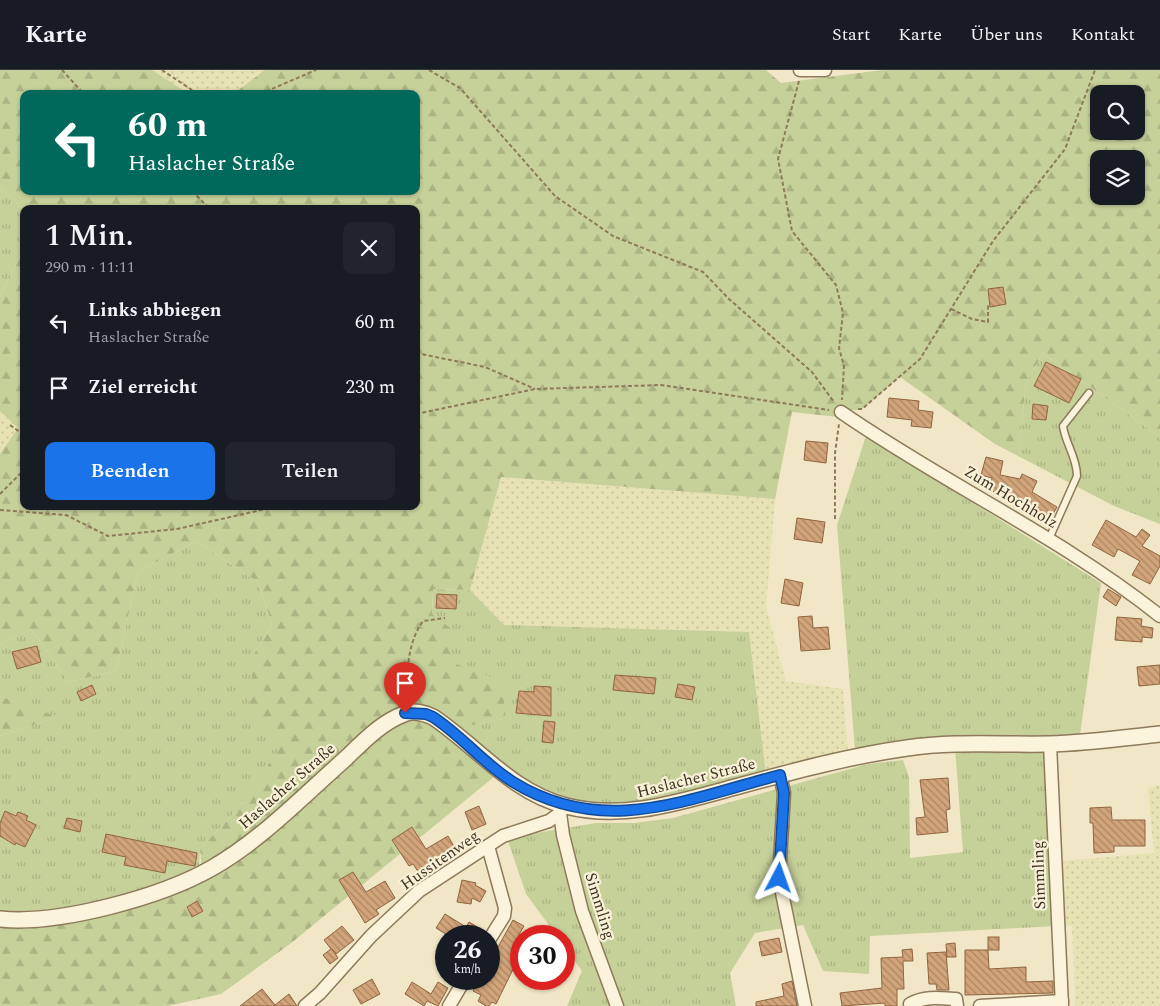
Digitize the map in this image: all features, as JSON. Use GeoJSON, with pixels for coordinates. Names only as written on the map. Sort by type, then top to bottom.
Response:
{"type":"FeatureCollection","features":[{"type":"Feature","properties":{"kind":"street"},"geometry":{"type":"LineString","coordinates":[[801,71],[825,70]]}},
{"type":"Feature","properties":{"kind":"street","name":"Zum Hochholz"},"geometry":{"type":"LineString","coordinates":[[841,412],[874,434],[1049,538],[1126,589],[1160,616]]}},
{"type":"Feature","properties":{"kind":"street","name":"Haslacher Straße"},"geometry":{"type":"LineString","coordinates":[[0,919],[36,919],[84,911],[164,888],[211,869],[258,837],[379,728],[405,713],[426,714],[433,717],[511,781],[562,809],[613,812],[636,811],[853,758],[928,745],[1050,744],[1160,734]]}},
{"type":"Feature","properties":{"kind":"street","name":"Simmling"},"geometry":{"type":"LineString","coordinates":[[1050,744],[1062,1003]]}},
{"type":"Feature","properties":{"kind":"street"},"geometry":{"type":"LineString","coordinates":[[780,775],[784,793],[779,878],[805,1006]]}},
{"type":"Feature","properties":{"kind":"street","name":"Hussitenweg"},"geometry":{"type":"LineString","coordinates":[[305,1006],[320,993],[371,936],[419,892],[503,836],[541,825],[562,809]]}},
{"type":"Feature","properties":{"kind":"street","name":"Simmling"},"geometry":{"type":"LineString","coordinates":[[562,809],[563,835],[582,911],[617,1006]]}},
{"type":"Feature","properties":{"kind":"street"},"geometry":{"type":"LineString","coordinates":[[488,846],[505,908],[504,916],[498,925]]}},
{"type":"Feature","properties":{"kind":"street"},"geometry":{"type":"LineString","coordinates":[[449,1006],[458,990]]}},
{"type":"Feature","properties":{"kind":"street"},"geometry":{"type":"LineString","coordinates":[[910,1004],[920,999],[935,997],[956,999],[957,1006]]}},
{"type":"Feature","properties":{"kind":"street"},"geometry":{"type":"LineString","coordinates":[[980,1006],[1062,1003]]}},
{"type":"Feature","properties":{"kind":"lane"},"geometry":{"type":"LineString","coordinates":[[1049,538],[1077,476],[1077,465],[1064,434],[1063,426],[1089,393]]}},
{"type":"Feature","properties":{"kind":"path"},"geometry":{"type":"LineString","coordinates":[[62,70],[80,90]]}},
{"type":"Feature","properties":{"kind":"path"},"geometry":{"type":"LineString","coordinates":[[162,70],[192,90]]}},
{"type":"Feature","properties":{"kind":"path"},"geometry":{"type":"LineString","coordinates":[[269,90],[316,70]]}},
{"type":"Feature","properties":{"kind":"path"},"geometry":{"type":"LineString","coordinates":[[429,70],[460,88],[555,196],[613,236],[703,272],[729,299],[812,372],[841,412]]}},
{"type":"Feature","properties":{"kind":"path"},"geometry":{"type":"LineString","coordinates":[[420,413],[535,389],[661,386],[841,412],[862,409],[920,360],[993,241],[1065,148],[1095,70]]}},
{"type":"Feature","properties":{"kind":"path"},"geometry":{"type":"LineString","coordinates":[[801,71],[778,159],[792,231],[836,285],[843,313],[839,348],[844,366],[841,412],[835,453],[835,519]]}},
{"type":"Feature","properties":{"kind":"path"},"geometry":{"type":"LineString","coordinates":[[196,195],[206,205]]}},
{"type":"Feature","properties":{"kind":"path"},"geometry":{"type":"LineString","coordinates":[[951,309],[972,319],[988,322],[988,304]]}},
{"type":"Feature","properties":{"kind":"path"},"geometry":{"type":"LineString","coordinates":[[420,354],[485,367],[535,389]]}},
{"type":"Feature","properties":{"kind":"path"},"geometry":{"type":"LineString","coordinates":[[10,425],[20,432]]}},
{"type":"Feature","properties":{"kind":"path"},"geometry":{"type":"LineString","coordinates":[[0,494],[20,474]]}},
{"type":"Feature","properties":{"kind":"path"},"geometry":{"type":"LineString","coordinates":[[0,510],[66,514],[108,536],[177,528],[260,510]]}},
{"type":"Feature","properties":{"kind":"path"},"geometry":{"type":"LineString","coordinates":[[405,713],[409,658],[415,632],[423,620],[445,618]]}},
{"type":"Feature","properties":{"kind":"shaded area"},"geometry":{"type":"Polygon","coordinates":[[[152,70],[265,70],[238,90],[183,90],[152,70]]]}},
{"type":"Feature","properties":{"kind":"shaded area"},"geometry":{"type":"Polygon","coordinates":[[[0,411],[18,428],[0,454],[0,411]]]}},
{"type":"Feature","properties":{"kind":"shaded area"},"geometry":{"type":"Polygon","coordinates":[[[501,477],[775,499],[766,607],[786,681],[843,689],[848,754],[766,775],[749,632],[504,625],[470,590],[501,477]]]}},
{"type":"Feature","properties":{"kind":"shaded area"},"geometry":{"type":"Polygon","coordinates":[[[1160,785],[1160,1006],[1075,1006],[1072,926],[1063,926],[1061,861],[1154,853],[1148,788],[1160,785]]]}},
{"type":"Feature","properties":{"kind":"green space"},"geometry":{"type":"Polygon","coordinates":[[[0,70],[152,70],[183,90],[20,90],[20,195],[420,195],[420,90],[238,90],[265,70],[766,70],[781,83],[882,70],[1160,70],[1160,437],[1043,353],[1026,383],[1018,456],[995,444],[900,377],[862,409],[841,412],[838,417],[792,412],[775,499],[501,477],[470,590],[433,589],[432,614],[454,631],[451,662],[507,683],[502,719],[459,728],[422,706],[303,792],[202,871],[200,849],[234,813],[283,744],[249,706],[254,654],[272,624],[258,582],[196,541],[138,572],[116,671],[69,682],[31,629],[0,645],[0,454],[18,428],[0,411],[0,297],[20,255],[20,510],[420,510],[420,205],[20,205],[0,188],[0,70]]]}},
{"type":"Feature","properties":{"kind":"green space"},"geometry":{"type":"Polygon","coordinates":[[[0,188],[20,206],[20,255],[0,297],[0,188]]]}},
{"type":"Feature","properties":{"kind":"green space"},"geometry":{"type":"Polygon","coordinates":[[[1043,353],[1160,437],[1160,524],[1114,506],[1018,456],[1026,383],[1043,353]]]}},
{"type":"Feature","properties":{"kind":"green space"},"geometry":{"type":"Polygon","coordinates":[[[866,436],[1101,583],[1080,735],[948,739],[855,750],[837,525],[866,436]]]}},
{"type":"Feature","properties":{"kind":"green space"},"geometry":{"type":"Polygon","coordinates":[[[196,541],[258,582],[272,624],[254,654],[273,731],[284,744],[234,813],[200,849],[199,870],[162,886],[53,913],[0,914],[0,736],[57,717],[0,696],[0,645],[31,629],[69,682],[116,671],[138,572],[196,541]]]}},
{"type":"Feature","properties":{"kind":"green space"},"geometry":{"type":"Polygon","coordinates":[[[433,589],[470,590],[504,625],[749,632],[766,775],[629,808],[568,801],[510,775],[452,729],[502,719],[450,662],[432,614],[433,589]]]}},
{"type":"Feature","properties":{"kind":"green space"},"geometry":{"type":"Polygon","coordinates":[[[0,696],[58,717],[0,736],[0,696]]]}},
{"type":"Feature","properties":{"kind":"green space"},"geometry":{"type":"Polygon","coordinates":[[[425,716],[500,772],[290,944],[221,994],[168,1006],[0,1006],[0,918],[49,920],[203,879],[387,727],[405,717],[425,716]]]}},
{"type":"Feature","properties":{"kind":"green space"},"geometry":{"type":"Polygon","coordinates":[[[955,748],[1038,748],[1047,755],[1057,926],[870,936],[869,974],[823,971],[803,925],[755,933],[730,973],[736,1006],[567,1006],[582,971],[575,961],[575,925],[549,925],[526,894],[507,838],[596,823],[634,823],[673,818],[868,764],[903,760],[909,777],[910,858],[963,852],[955,748]]]}},
{"type":"Feature","properties":{"kind":"building"},"geometry":{"type":"Polygon","coordinates":[[[1003,287],[1006,304],[990,307],[988,289],[1003,287]]]}},
{"type":"Feature","properties":{"kind":"building"},"geometry":{"type":"Polygon","coordinates":[[[1046,362],[1081,379],[1069,403],[1034,386],[1046,362]]]}},
{"type":"Feature","properties":{"kind":"building"},"geometry":{"type":"Polygon","coordinates":[[[889,398],[919,401],[918,410],[933,412],[931,428],[911,426],[912,420],[887,417],[889,398]]]}},
{"type":"Feature","properties":{"kind":"building"},"geometry":{"type":"Polygon","coordinates":[[[1033,404],[1048,406],[1046,420],[1032,419],[1033,404]]]}},
{"type":"Feature","properties":{"kind":"building"},"geometry":{"type":"Polygon","coordinates":[[[806,441],[828,443],[826,463],[804,460],[806,441]]]}},
{"type":"Feature","properties":{"kind":"building"},"geometry":{"type":"Polygon","coordinates":[[[986,457],[1003,461],[1000,475],[1020,479],[1022,474],[1037,481],[1032,492],[1057,507],[1048,523],[1033,514],[1036,509],[1010,498],[1012,495],[990,491],[992,478],[981,475],[986,457]]]}},
{"type":"Feature","properties":{"kind":"building"},"geometry":{"type":"Polygon","coordinates":[[[797,518],[825,522],[822,543],[794,539],[797,518]]]}},
{"type":"Feature","properties":{"kind":"building"},"geometry":{"type":"Polygon","coordinates":[[[1106,520],[1136,537],[1142,529],[1150,535],[1142,546],[1160,556],[1160,566],[1150,584],[1132,575],[1140,561],[1118,549],[1114,557],[1092,545],[1106,520]]]}},
{"type":"Feature","properties":{"kind":"building"},"geometry":{"type":"Polygon","coordinates":[[[785,579],[803,583],[799,606],[781,603],[785,579]]]}},
{"type":"Feature","properties":{"kind":"building"},"geometry":{"type":"Polygon","coordinates":[[[1108,589],[1121,597],[1116,606],[1103,597],[1108,589]]]}},
{"type":"Feature","properties":{"kind":"building"},"geometry":{"type":"Polygon","coordinates":[[[437,594],[457,595],[456,609],[436,608],[437,594]]]}},
{"type":"Feature","properties":{"kind":"building"},"geometry":{"type":"Polygon","coordinates":[[[812,616],[813,628],[828,627],[830,649],[801,651],[798,617],[812,616]]]}},
{"type":"Feature","properties":{"kind":"building"},"geometry":{"type":"Polygon","coordinates":[[[1117,617],[1142,619],[1141,626],[1153,628],[1152,638],[1142,637],[1142,642],[1115,640],[1117,617]]]}},
{"type":"Feature","properties":{"kind":"building"},"geometry":{"type":"Polygon","coordinates":[[[37,646],[41,662],[17,669],[12,652],[37,646]]]}},
{"type":"Feature","properties":{"kind":"building"},"geometry":{"type":"Polygon","coordinates":[[[1160,665],[1160,684],[1139,686],[1137,667],[1160,665]]]}},
{"type":"Feature","properties":{"kind":"building"},"geometry":{"type":"Polygon","coordinates":[[[615,675],[656,678],[654,694],[613,690],[615,675]]]}},
{"type":"Feature","properties":{"kind":"building"},"geometry":{"type":"Polygon","coordinates":[[[678,684],[695,687],[692,700],[675,697],[678,684]]]}},
{"type":"Feature","properties":{"kind":"building"},"geometry":{"type":"Polygon","coordinates":[[[92,685],[96,694],[81,701],[77,692],[92,685]]]}},
{"type":"Feature","properties":{"kind":"building"},"geometry":{"type":"Polygon","coordinates":[[[534,686],[551,687],[551,716],[516,713],[519,691],[534,692],[534,686]]]}},
{"type":"Feature","properties":{"kind":"building"},"geometry":{"type":"Polygon","coordinates":[[[544,721],[555,722],[553,743],[542,742],[544,721]]]}},
{"type":"Feature","properties":{"kind":"building"},"geometry":{"type":"Polygon","coordinates":[[[948,778],[950,809],[946,810],[948,832],[917,835],[916,818],[925,817],[920,780],[948,778]]]}},
{"type":"Feature","properties":{"kind":"building"},"geometry":{"type":"Polygon","coordinates":[[[479,806],[486,824],[472,830],[465,812],[479,806]]]}},
{"type":"Feature","properties":{"kind":"building"},"geometry":{"type":"Polygon","coordinates":[[[1111,807],[1112,820],[1145,820],[1145,846],[1114,846],[1114,852],[1094,853],[1093,823],[1090,823],[1090,808],[1111,807]]]}},
{"type":"Feature","properties":{"kind":"building"},"geometry":{"type":"Polygon","coordinates":[[[5,811],[16,816],[18,812],[28,816],[26,820],[36,825],[25,847],[16,843],[15,845],[0,836],[0,823],[5,811]]]}},
{"type":"Feature","properties":{"kind":"building"},"geometry":{"type":"Polygon","coordinates":[[[67,818],[82,821],[80,832],[64,828],[67,818]]]}},
{"type":"Feature","properties":{"kind":"building"},"geometry":{"type":"Polygon","coordinates":[[[412,827],[426,849],[448,836],[455,848],[432,862],[437,869],[423,879],[413,864],[409,866],[392,840],[412,827]]]}},
{"type":"Feature","properties":{"kind":"building"},"geometry":{"type":"Polygon","coordinates":[[[106,834],[197,853],[195,866],[167,861],[165,873],[124,865],[126,857],[102,852],[106,834]]]}},
{"type":"Feature","properties":{"kind":"building"},"geometry":{"type":"Polygon","coordinates":[[[353,872],[366,892],[385,881],[395,898],[376,910],[379,914],[365,923],[339,880],[353,872]]]}},
{"type":"Feature","properties":{"kind":"building"},"geometry":{"type":"Polygon","coordinates":[[[462,880],[476,883],[475,885],[486,891],[480,902],[472,898],[471,904],[457,902],[462,880]]]}},
{"type":"Feature","properties":{"kind":"building"},"geometry":{"type":"Polygon","coordinates":[[[197,901],[203,911],[192,917],[187,907],[197,901]]]}},
{"type":"Feature","properties":{"kind":"building"},"geometry":{"type":"Polygon","coordinates":[[[445,914],[463,925],[438,925],[445,914]]]}},
{"type":"Feature","properties":{"kind":"building"},"geometry":{"type":"Polygon","coordinates":[[[513,920],[522,925],[510,925],[513,920]]]}},
{"type":"Feature","properties":{"kind":"building"},"geometry":{"type":"Polygon","coordinates":[[[510,925],[510,975],[496,1004],[492,1002],[489,1006],[486,1006],[478,1001],[481,995],[473,991],[500,990],[500,943],[510,925]]]}},
{"type":"Feature","properties":{"kind":"building"},"geometry":{"type":"Polygon","coordinates":[[[342,926],[354,940],[336,954],[332,949],[338,958],[330,964],[323,955],[331,949],[324,940],[342,926]]]}},
{"type":"Feature","properties":{"kind":"building"},"geometry":{"type":"Polygon","coordinates":[[[988,937],[999,937],[999,950],[988,950],[988,937]]]}},
{"type":"Feature","properties":{"kind":"building"},"geometry":{"type":"Polygon","coordinates":[[[779,938],[782,952],[762,956],[759,942],[779,938]]]}},
{"type":"Feature","properties":{"kind":"building"},"geometry":{"type":"Polygon","coordinates":[[[955,943],[956,957],[947,957],[946,944],[955,943]]]}},
{"type":"Feature","properties":{"kind":"building"},"geometry":{"type":"Polygon","coordinates":[[[912,949],[913,961],[903,961],[904,989],[897,989],[897,1006],[885,1006],[885,1003],[842,1006],[840,993],[882,988],[881,958],[903,957],[902,950],[912,949]]]}},
{"type":"Feature","properties":{"kind":"building"},"geometry":{"type":"Polygon","coordinates":[[[965,950],[988,950],[989,969],[1026,967],[1026,982],[1053,981],[1053,993],[965,995],[965,950]]]}},
{"type":"Feature","properties":{"kind":"building"},"geometry":{"type":"Polygon","coordinates":[[[946,952],[949,990],[937,990],[936,984],[929,984],[927,953],[946,952]]]}},
{"type":"Feature","properties":{"kind":"building"},"geometry":{"type":"Polygon","coordinates":[[[372,979],[380,994],[361,1004],[353,990],[372,979]]]}},
{"type":"Feature","properties":{"kind":"building"},"geometry":{"type":"Polygon","coordinates":[[[792,981],[797,1006],[756,1006],[756,1002],[784,996],[782,984],[792,981]]]}},
{"type":"Feature","properties":{"kind":"building"},"geometry":{"type":"Polygon","coordinates":[[[412,982],[431,994],[435,987],[435,990],[447,990],[438,1006],[427,1001],[424,1006],[405,994],[412,982]]]}},
{"type":"Feature","properties":{"kind":"building"},"geometry":{"type":"Polygon","coordinates":[[[262,989],[275,1005],[289,994],[297,1006],[240,1006],[262,989]]]}},
{"type":"Feature","properties":{"kind":"route"},"geometry":{"type":"LineString","coordinates":[[405,713],[426,714],[433,717],[444,724],[511,781],[564,806],[584,810],[636,811],[780,775],[784,793],[779,878]]}}]}
